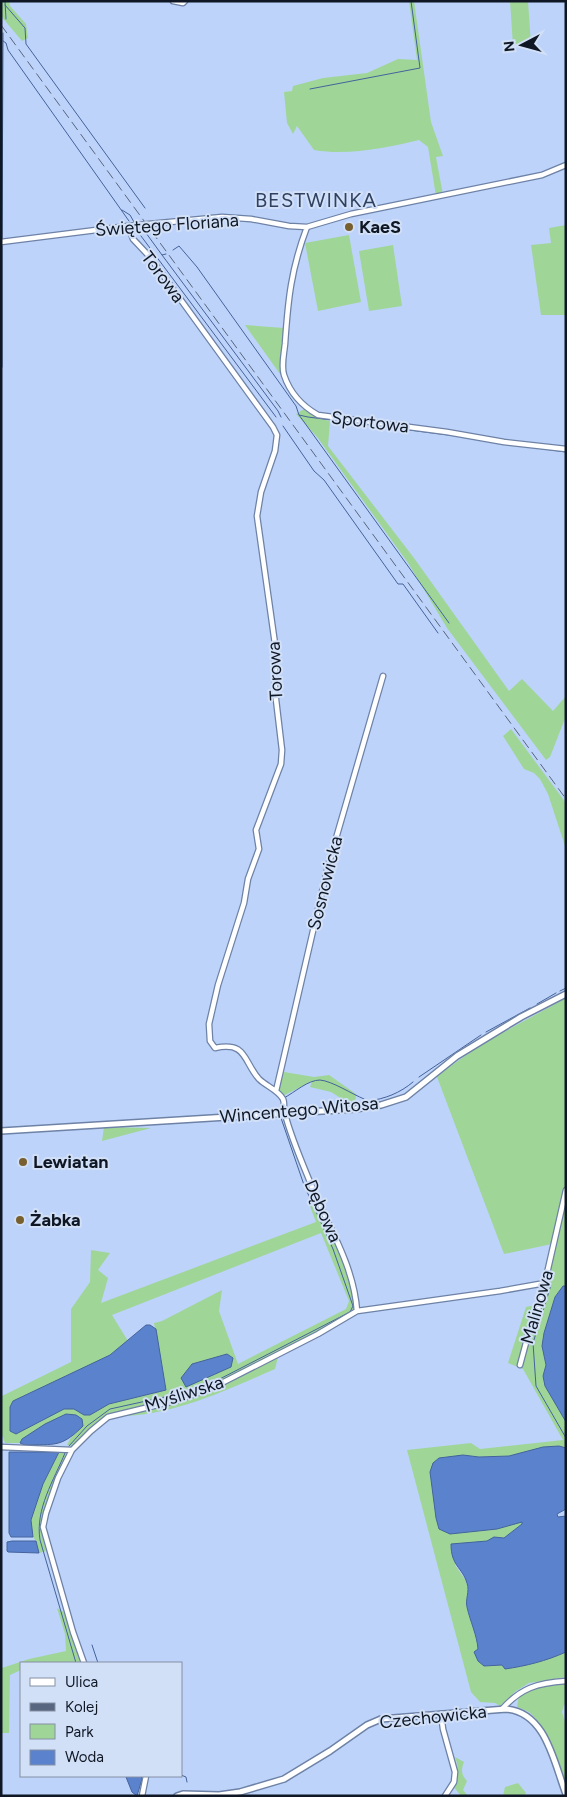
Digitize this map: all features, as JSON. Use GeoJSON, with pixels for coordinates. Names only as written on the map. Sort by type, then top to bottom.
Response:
{"type":"FeatureCollection","features":[{"type":"Feature","properties":{"kind":"street"},"geometry":{"type":"LineString","coordinates":[[173,1],[183,3],[185,1]]}},
{"type":"Feature","properties":{"kind":"street","name":"Świętego Floriana"},"geometry":{"type":"LineString","coordinates":[[1,242],[128,226],[222,217],[307,227],[351,214],[542,175],[566,165]]}},
{"type":"Feature","properties":{"kind":"street","name":"Torowa"},"geometry":{"type":"LineString","coordinates":[[128,226],[133,239],[149,256],[277,435],[275,451],[261,492],[257,516],[275,644],[276,691],[282,750],[280,764],[256,830],[260,849],[248,879],[244,903],[218,985],[209,1024],[210,1041],[215,1048],[226,1046],[235,1048],[242,1053],[260,1079],[283,1099],[284,1113]]}},
{"type":"Feature","properties":{"kind":"street","name":"Sportowa"},"geometry":{"type":"LineString","coordinates":[[307,227],[296,255],[290,286],[283,373],[289,387],[303,406],[318,416],[566,449]]}},
{"type":"Feature","properties":{"kind":"street","name":"Sosnowicka"},"geometry":{"type":"LineString","coordinates":[[276,1091],[328,866],[383,676]]}},
{"type":"Feature","properties":{"kind":"street","name":"Wincentego Witosa"},"geometry":{"type":"LineString","coordinates":[[1,1131],[381,1106],[406,1097],[457,1056],[521,1017],[566,994]]}},
{"type":"Feature","properties":{"kind":"street","name":"Dębowa"},"geometry":{"type":"LineString","coordinates":[[284,1113],[310,1184],[344,1259],[356,1294],[357,1311]]}},
{"type":"Feature","properties":{"kind":"street","name":"Malinowa"},"geometry":{"type":"LineString","coordinates":[[520,1365],[545,1283],[566,1190]]}},
{"type":"Feature","properties":{"kind":"street","name":"Myśliwska"},"geometry":{"type":"LineString","coordinates":[[84,1662],[70,1623],[43,1527],[58,1478],[72,1450],[91,1431],[108,1418],[178,1400],[212,1388],[318,1334],[357,1311],[545,1283]]}},
{"type":"Feature","properties":{"kind":"street"},"geometry":{"type":"LineString","coordinates":[[1,1447],[72,1450]]}},
{"type":"Feature","properties":{"kind":"street"},"geometry":{"type":"LineString","coordinates":[[502,1709],[515,1696],[536,1686],[566,1681]]}},
{"type":"Feature","properties":{"kind":"street","name":"Czechowicka"},"geometry":{"type":"LineString","coordinates":[[177,1796],[183,1794],[219,1795],[240,1792],[284,1779],[330,1751],[367,1725],[381,1719],[502,1709],[518,1711],[527,1715],[538,1725],[545,1738],[566,1794]]}},
{"type":"Feature","properties":{"kind":"street"},"geometry":{"type":"LineString","coordinates":[[442,1714],[443,1729],[455,1772],[454,1782],[445,1796]]}},
{"type":"Feature","properties":{"kind":"street"},"geometry":{"type":"LineString","coordinates":[[142,1796],[146,1777]]}},
{"type":"Feature","properties":{"kind":"green space"},"geometry":{"type":"Polygon","coordinates":[[[1,1],[9,1],[10,6],[26,24],[28,38],[22,41],[1,16],[1,1]]]}},
{"type":"Feature","properties":{"kind":"green space"},"geometry":{"type":"Polygon","coordinates":[[[409,1],[414,1],[431,122],[443,156],[436,157],[443,195],[436,196],[428,147],[419,140],[353,152],[327,152],[314,150],[297,126],[293,134],[287,123],[284,92],[292,91],[293,86],[323,78],[367,73],[398,59],[417,60],[409,1]]]}},
{"type":"Feature","properties":{"kind":"green space"},"geometry":{"type":"Polygon","coordinates":[[[510,1],[528,1],[531,44],[513,46],[510,1]]]}},
{"type":"Feature","properties":{"kind":"green space"},"geometry":{"type":"Polygon","coordinates":[[[566,225],[566,315],[541,315],[531,245],[551,243],[549,228],[566,225]]]}},
{"type":"Feature","properties":{"kind":"green space"},"geometry":{"type":"Polygon","coordinates":[[[349,235],[361,302],[318,311],[305,243],[349,235]]]}},
{"type":"Feature","properties":{"kind":"green space"},"geometry":{"type":"Polygon","coordinates":[[[393,245],[402,306],[369,311],[359,251],[393,245]]]}},
{"type":"Feature","properties":{"kind":"green space"},"geometry":{"type":"Polygon","coordinates":[[[245,325],[284,328],[280,374],[245,325]]]}},
{"type":"Feature","properties":{"kind":"green space"},"geometry":{"type":"Polygon","coordinates":[[[304,409],[317,418],[330,421],[328,446],[414,558],[509,691],[522,679],[553,711],[566,696],[566,716],[550,757],[546,760],[447,628],[408,563],[317,437],[296,414],[304,409]]]}},
{"type":"Feature","properties":{"kind":"green space"},"geometry":{"type":"Polygon","coordinates":[[[511,729],[566,803],[566,849],[548,794],[540,779],[534,773],[524,769],[503,736],[511,729]]]}},
{"type":"Feature","properties":{"kind":"green space"},"geometry":{"type":"Polygon","coordinates":[[[566,998],[566,1183],[552,1244],[504,1254],[437,1077],[483,1044],[566,998]]]}},
{"type":"Feature","properties":{"kind":"green space"},"geometry":{"type":"Polygon","coordinates":[[[284,1072],[314,1077],[329,1075],[356,1094],[355,1107],[331,1092],[310,1087],[312,1081],[283,1096],[279,1089],[284,1072]]]}},
{"type":"Feature","properties":{"kind":"green space"},"geometry":{"type":"Polygon","coordinates":[[[104,1127],[151,1128],[102,1141],[104,1127]]]}},
{"type":"Feature","properties":{"kind":"green space"},"geometry":{"type":"Polygon","coordinates":[[[566,1196],[566,1286],[563,1286],[555,1297],[542,1346],[546,1365],[543,1376],[545,1386],[566,1422],[566,1448],[559,1446],[509,1456],[479,1457],[463,1455],[430,1472],[432,1483],[475,1530],[497,1529],[522,1521],[522,1524],[504,1538],[497,1538],[484,1543],[455,1565],[466,1581],[469,1592],[466,1604],[484,1666],[502,1665],[505,1669],[513,1668],[544,1661],[566,1652],[566,1677],[529,1683],[516,1691],[500,1706],[495,1703],[480,1702],[471,1692],[407,1450],[471,1443],[480,1449],[563,1440],[523,1369],[508,1363],[526,1307],[541,1304],[566,1196]]]}},
{"type":"Feature","properties":{"kind":"green space"},"geometry":{"type":"Polygon","coordinates":[[[314,1199],[333,1236],[346,1268],[355,1296],[355,1306],[351,1313],[290,1346],[278,1357],[275,1369],[214,1395],[173,1409],[130,1416],[108,1416],[72,1446],[67,1445],[82,1426],[22,1439],[20,1443],[5,1443],[2,1435],[2,1396],[71,1362],[71,1309],[90,1282],[91,1250],[110,1253],[98,1270],[108,1278],[101,1303],[316,1222],[308,1201],[314,1199]],[[321,1233],[112,1315],[128,1341],[16,1434],[64,1409],[74,1409],[84,1415],[90,1415],[109,1404],[166,1390],[154,1323],[162,1321],[222,1290],[219,1311],[238,1364],[346,1309],[349,1301],[321,1233]]]}},
{"type":"Feature","properties":{"kind":"green space"},"geometry":{"type":"Polygon","coordinates":[[[59,1452],[68,1454],[44,1510],[41,1528],[46,1551],[39,1553],[33,1537],[31,1521],[43,1484],[59,1452]]]}},
{"type":"Feature","properties":{"kind":"green space"},"geometry":{"type":"Polygon","coordinates":[[[57,1608],[65,1613],[83,1662],[20,1662],[66,1651],[65,1634],[57,1608]]]}},
{"type":"Feature","properties":{"kind":"green space"},"geometry":{"type":"Polygon","coordinates":[[[20,1662],[20,1670],[10,1675],[9,1733],[2,1733],[2,1668],[20,1662]]]}},
{"type":"Feature","properties":{"kind":"green space"},"geometry":{"type":"Polygon","coordinates":[[[566,1683],[566,1704],[562,1712],[566,1725],[566,1788],[542,1727],[529,1712],[517,1707],[519,1695],[537,1687],[566,1683]]]}},
{"type":"Feature","properties":{"kind":"green space"},"geometry":{"type":"Polygon","coordinates":[[[455,1757],[464,1762],[462,1772],[467,1781],[463,1790],[468,1796],[461,1796],[453,1786],[458,1772],[455,1757]]]}},
{"type":"Feature","properties":{"kind":"green space"},"geometry":{"type":"Polygon","coordinates":[[[518,1783],[526,1793],[524,1796],[503,1796],[505,1787],[518,1783]]]}},
{"type":"Feature","properties":{"kind":"water"},"geometry":{"type":"Polygon","coordinates":[[[563,1286],[566,1286],[566,1422],[545,1386],[543,1376],[546,1365],[542,1346],[555,1297],[563,1286]]]}},
{"type":"Feature","properties":{"kind":"water"},"geometry":{"type":"Polygon","coordinates":[[[146,1325],[156,1329],[166,1390],[109,1404],[90,1415],[84,1415],[74,1409],[64,1409],[16,1434],[10,1431],[10,1407],[13,1401],[110,1355],[146,1325]]]}},
{"type":"Feature","properties":{"kind":"water"},"geometry":{"type":"Polygon","coordinates":[[[227,1354],[233,1358],[231,1367],[186,1387],[181,1378],[192,1364],[227,1354]]]}},
{"type":"Feature","properties":{"kind":"water"},"geometry":{"type":"Polygon","coordinates":[[[66,1414],[76,1415],[82,1419],[83,1426],[69,1438],[51,1444],[25,1445],[20,1443],[22,1439],[45,1424],[66,1414]]]}},
{"type":"Feature","properties":{"kind":"water"},"geometry":{"type":"Polygon","coordinates":[[[559,1446],[566,1448],[566,1509],[557,1514],[558,1517],[566,1516],[566,1652],[543,1661],[513,1668],[505,1669],[502,1665],[484,1666],[478,1661],[474,1652],[478,1649],[467,1607],[468,1586],[455,1562],[451,1551],[451,1544],[487,1541],[494,1537],[504,1538],[522,1522],[497,1529],[450,1534],[439,1529],[430,1472],[433,1463],[439,1458],[463,1455],[479,1457],[509,1456],[543,1447],[559,1446]]]}},
{"type":"Feature","properties":{"kind":"water"},"geometry":{"type":"Polygon","coordinates":[[[9,1452],[59,1452],[43,1484],[31,1520],[33,1537],[11,1537],[9,1533],[9,1452]]]}},
{"type":"Feature","properties":{"kind":"water"},"geometry":{"type":"Polygon","coordinates":[[[36,1541],[39,1553],[8,1552],[7,1542],[36,1541]]]}},
{"type":"Feature","properties":{"kind":"water"},"geometry":{"type":"Polygon","coordinates":[[[126,1777],[141,1777],[137,1796],[132,1792],[126,1777]]]}},
{"type":"Feature","properties":{"kind":"waterway"},"geometry":{"type":"LineString","coordinates":[[5,1],[6,19]]}},
{"type":"Feature","properties":{"kind":"waterway"},"geometry":{"type":"LineString","coordinates":[[310,89],[420,68],[411,1]]}},
{"type":"Feature","properties":{"kind":"waterway"},"geometry":{"type":"LineString","coordinates":[[5,5],[25,28],[26,44],[145,208]]}},
{"type":"Feature","properties":{"kind":"waterway"},"geometry":{"type":"LineString","coordinates":[[3,33],[3,41],[6,43],[8,50],[129,221]]}},
{"type":"Feature","properties":{"kind":"waterway"},"geometry":{"type":"LineString","coordinates":[[2,238],[3,41]]}},
{"type":"Feature","properties":{"kind":"waterway"},"geometry":{"type":"LineString","coordinates":[[122,210],[130,215],[134,222]]}},
{"type":"Feature","properties":{"kind":"waterway"},"geometry":{"type":"LineString","coordinates":[[139,229],[146,233],[162,255],[166,254]]}},
{"type":"Feature","properties":{"kind":"waterway"},"geometry":{"type":"LineString","coordinates":[[141,236],[276,417]]}},
{"type":"Feature","properties":{"kind":"waterway"},"geometry":{"type":"LineString","coordinates":[[2,246],[2,367]]}},
{"type":"Feature","properties":{"kind":"waterway"},"geometry":{"type":"LineString","coordinates":[[173,250],[179,246],[197,267],[296,406],[299,415],[464,437]]}},
{"type":"Feature","properties":{"kind":"waterway"},"geometry":{"type":"LineString","coordinates":[[162,255],[281,417]]}},
{"type":"Feature","properties":{"kind":"waterway"},"geometry":{"type":"LineString","coordinates":[[299,415],[449,623]]}},
{"type":"Feature","properties":{"kind":"waterway"},"geometry":{"type":"LineString","coordinates":[[283,426],[398,584],[403,584],[438,633]]}},
{"type":"Feature","properties":{"kind":"waterway"},"geometry":{"type":"LineString","coordinates":[[492,442],[566,452]]}},
{"type":"Feature","properties":{"kind":"waterway"},"geometry":{"type":"LineString","coordinates":[[560,991],[566,988]]}},
{"type":"Feature","properties":{"kind":"waterway"},"geometry":{"type":"LineString","coordinates":[[537,1004],[556,993]]}},
{"type":"Feature","properties":{"kind":"waterway"},"geometry":{"type":"LineString","coordinates":[[486,1032],[530,1008]]}},
{"type":"Feature","properties":{"kind":"waterway"},"geometry":{"type":"LineString","coordinates":[[419,1077],[481,1035]]}},
{"type":"Feature","properties":{"kind":"waterway"},"geometry":{"type":"LineString","coordinates":[[284,1098],[306,1084],[320,1080],[336,1085],[364,1099]]}},
{"type":"Feature","properties":{"kind":"waterway"},"geometry":{"type":"LineString","coordinates":[[368,1101],[392,1095],[413,1082]]}},
{"type":"Feature","properties":{"kind":"waterway"},"geometry":{"type":"LineString","coordinates":[[280,1111],[282,1103]]}},
{"type":"Feature","properties":{"kind":"waterway"},"geometry":{"type":"LineString","coordinates":[[69,1446],[87,1426],[110,1409],[178,1394],[210,1384],[350,1312],[353,1306],[333,1249],[304,1185],[281,1118]]}},
{"type":"Feature","properties":{"kind":"waterway"},"geometry":{"type":"LineString","coordinates":[[551,1285],[533,1343],[536,1386],[566,1438]]}},
{"type":"Feature","properties":{"kind":"waterway"},"geometry":{"type":"LineString","coordinates":[[65,1453],[46,1495],[39,1528],[40,1540],[76,1662]]}},
{"type":"Feature","properties":{"kind":"waterway"},"geometry":{"type":"LineString","coordinates":[[92,1645],[98,1662]]}},
{"type":"Feature","properties":{"kind":"waterway"},"geometry":{"type":"LineString","coordinates":[[182,1775],[186,1777],[187,1782]]}},
{"type":"Feature","properties":{"kind":"railway"},"geometry":{"type":"LineString","coordinates":[[1,25],[566,799]]}},
{"type":"Feature","properties":{"kind":"place","name":"KaeS"},"geometry":{"type":"Point","coordinates":[349,227]}},
{"type":"Feature","properties":{"kind":"place","name":"Lewiatan"},"geometry":{"type":"Point","coordinates":[23,1162]}},
{"type":"Feature","properties":{"kind":"place","name":"Żabka"},"geometry":{"type":"Point","coordinates":[20,1220]}},
{"type":"Feature","properties":{"kind":"district","name":"BESTWINKA"},"geometry":{"type":"Point","coordinates":[316,200]}}]}
